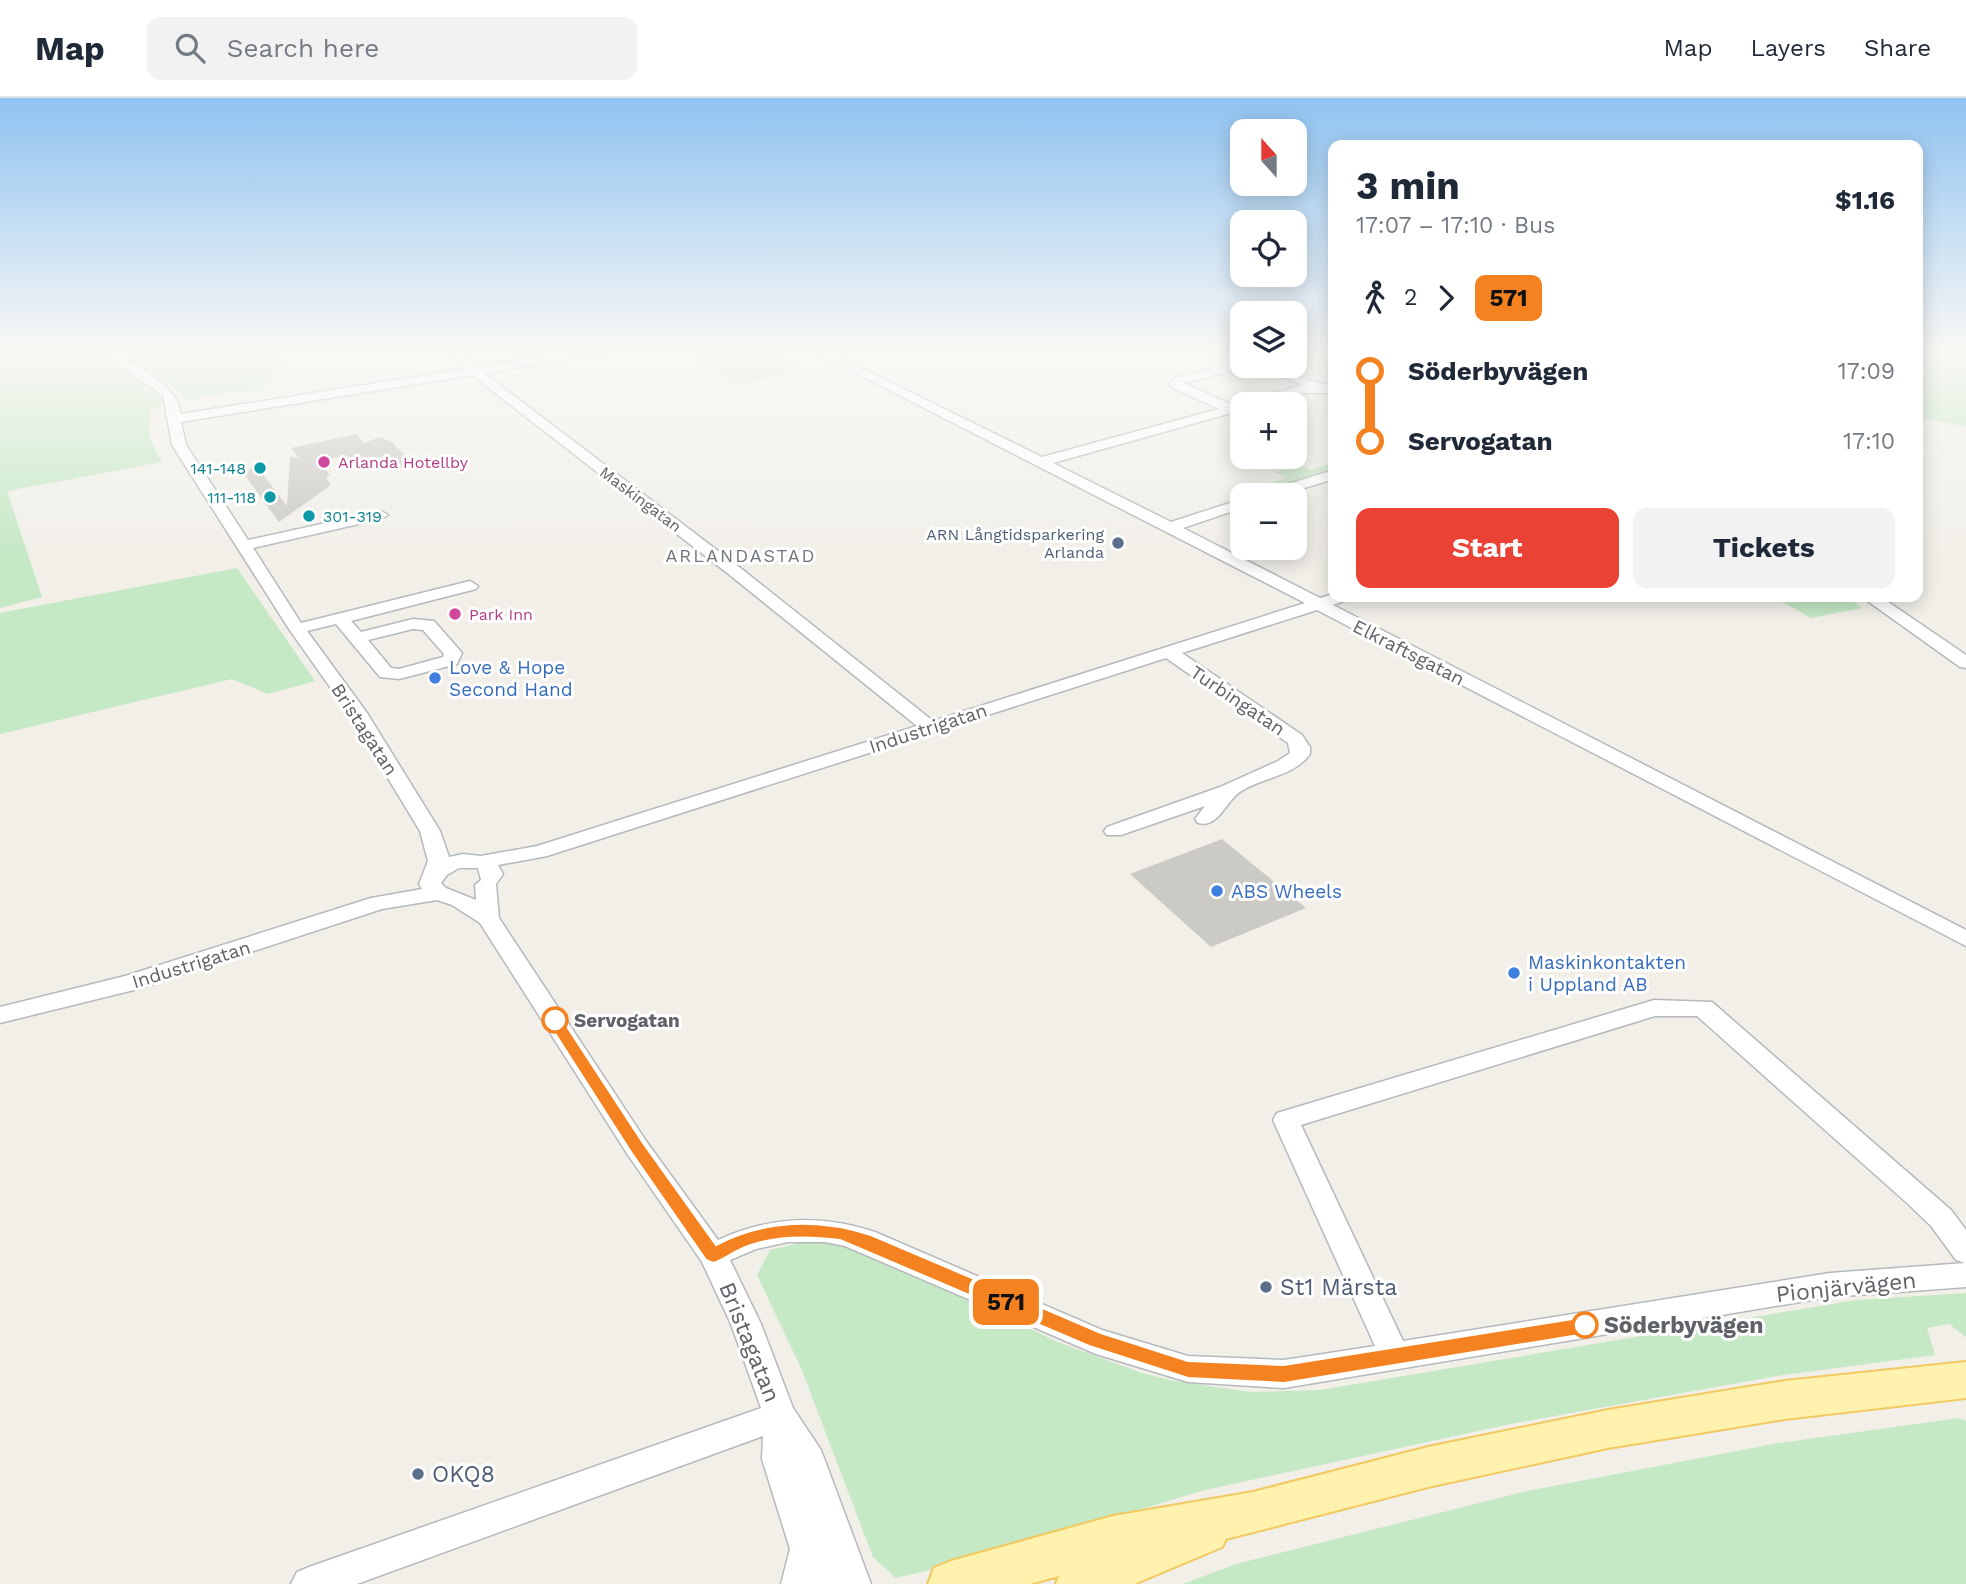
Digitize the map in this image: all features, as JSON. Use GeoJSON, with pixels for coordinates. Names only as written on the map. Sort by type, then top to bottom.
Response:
{"type":"FeatureCollection","features":[{"type":"Feature","properties":{"kind":"main road"},"geometry":{"type":"LineString","coordinates":[[951,1584],[1113,1538],[1252,1513],[1428,1467],[1608,1429],[1785,1400],[1966,1380]]}},
{"type":"Feature","properties":{"kind":"main road"},"geometry":{"type":"LineString","coordinates":[[1079,1584],[1252,1513]]}},
{"type":"Feature","properties":{"kind":"street"},"geometry":{"type":"LineString","coordinates":[[175,419],[185,417]]}},
{"type":"Feature","properties":{"kind":"street","name":"Maskingatan"},"geometry":{"type":"LineString","coordinates":[[534,417],[788,612],[931,727]]}},
{"type":"Feature","properties":{"kind":"street","name":"Elkraftsgatan"},"geometry":{"type":"LineString","coordinates":[[952,417],[1170,527],[1966,939]]}},
{"type":"Feature","properties":{"kind":"street"},"geometry":{"type":"LineString","coordinates":[[1041,462],[1200,417]]}},
{"type":"Feature","properties":{"kind":"street","name":"Bristagatan"},"geometry":{"type":"LineString","coordinates":[[175,419],[173,429],[178,445],[297,629],[358,713],[430,831],[439,861],[438,884],[488,918],[637,1147],[713,1255],[746,1324],[780,1416],[805,1450],[853,1584]]}},
{"type":"Feature","properties":{"kind":"street"},"geometry":{"type":"LineString","coordinates":[[1305,483],[1328,476]]}},
{"type":"Feature","properties":{"kind":"street"},"geometry":{"type":"LineString","coordinates":[[1170,527],[1230,507]]}},
{"type":"Feature","properties":{"kind":"street"},"geometry":{"type":"LineString","coordinates":[[242,546],[381,515]]}},
{"type":"Feature","properties":{"kind":"street"},"geometry":{"type":"LineString","coordinates":[[297,629],[470,586]]}},
{"type":"Feature","properties":{"kind":"street","name":"Industrigatan"},"geometry":{"type":"LineString","coordinates":[[482,871],[1328,601]]}},
{"type":"Feature","properties":{"kind":"street"},"geometry":{"type":"LineString","coordinates":[[1877,602],[1966,663]]}},
{"type":"Feature","properties":{"kind":"street"},"geometry":{"type":"LineString","coordinates":[[340,618],[386,673],[399,674],[451,660],[453,653],[428,625],[413,624],[357,638]]}},
{"type":"Feature","properties":{"kind":"street","name":"Turbingatan"},"geometry":{"type":"LineString","coordinates":[[1168,652],[1295,738],[1300,747],[1296,760],[1239,781],[1227,791],[1205,819]]}},
{"type":"Feature","properties":{"kind":"street","name":"Turbingatan"},"geometry":{"type":"LineString","coordinates":[[1114,831],[1227,791]]}},
{"type":"Feature","properties":{"kind":"street","name":"Bristagatan"},"geometry":{"type":"LineString","coordinates":[[430,831],[482,871],[488,918]]}},
{"type":"Feature","properties":{"kind":"street"},"geometry":{"type":"LineString","coordinates":[[454,862],[482,871],[468,894],[438,884],[454,862]]}},
{"type":"Feature","properties":{"kind":"street","name":"Industrigatan"},"geometry":{"type":"LineString","coordinates":[[0,1015],[130,983],[438,884]]}},
{"type":"Feature","properties":{"kind":"street"},"geometry":{"type":"LineString","coordinates":[[1395,1356],[1286,1120],[1654,1008],[1703,1008],[1917,1195],[1941,1218],[1966,1252]]}},
{"type":"Feature","properties":{"kind":"street","name":"Pionjärvägen"},"geometry":{"type":"LineString","coordinates":[[713,1255],[742,1240],[776,1231],[816,1229],[840,1233],[864,1240],[1096,1340],[1188,1369],[1284,1374],[1830,1285],[1966,1275]]}},
{"type":"Feature","properties":{"kind":"street"},"geometry":{"type":"LineString","coordinates":[[309,1584],[780,1416]]}},
{"type":"Feature","properties":{"kind":"street","name":"Bristagatan"},"geometry":{"type":"LineString","coordinates":[[780,1416],[778,1459],[819,1584]]}},
{"type":"Feature","properties":{"kind":"street"},"geometry":{"type":"LineString","coordinates":[[799,1584],[807,1548]]}},
{"type":"Feature","properties":{"kind":"green space"},"geometry":{"type":"Polygon","coordinates":[[[0,417],[150,417],[150,439],[162,462],[7,491],[42,597],[0,608],[0,417]]]}},
{"type":"Feature","properties":{"kind":"green space"},"geometry":{"type":"Polygon","coordinates":[[[1923,417],[1966,417],[1966,427],[1923,418],[1923,417]]]}},
{"type":"Feature","properties":{"kind":"green space"},"geometry":{"type":"Polygon","coordinates":[[[1328,465],[1328,470],[1289,483],[1270,483],[1286,478],[1275,472],[1311,470],[1328,465]]]}},
{"type":"Feature","properties":{"kind":"green space"},"geometry":{"type":"Polygon","coordinates":[[[237,568],[315,681],[268,694],[232,679],[0,734],[0,613],[237,568]]]}},
{"type":"Feature","properties":{"kind":"green space"},"geometry":{"type":"Polygon","coordinates":[[[1783,602],[1854,602],[1862,608],[1811,618],[1783,602]]]}},
{"type":"Feature","properties":{"kind":"green space"},"geometry":{"type":"Polygon","coordinates":[[[813,1240],[872,1248],[1055,1341],[1142,1373],[1174,1381],[1251,1392],[1320,1390],[1856,1300],[1966,1293],[1966,1337],[1949,1324],[1927,1328],[1935,1355],[1777,1376],[1515,1423],[1205,1490],[976,1559],[896,1578],[873,1557],[801,1368],[757,1275],[770,1250],[813,1240]]]}},
{"type":"Feature","properties":{"kind":"green space"},"geometry":{"type":"Polygon","coordinates":[[[1959,1418],[1966,1421],[1966,1584],[1183,1584],[1236,1564],[1523,1492],[1773,1444],[1959,1418]]]}},
{"type":"Feature","properties":{"kind":"building"},"geometry":{"type":"Polygon","coordinates":[[[356,434],[364,443],[380,437],[392,442],[415,466],[400,469],[389,459],[354,466],[345,456],[318,461],[330,475],[326,478],[331,485],[279,522],[244,474],[256,465],[287,506],[290,457],[299,458],[291,448],[356,434]]]}},
{"type":"Feature","properties":{"kind":"building","name":"ABS Wheels"},"geometry":{"type":"Polygon","coordinates":[[[1222,839],[1306,908],[1211,947],[1130,874],[1222,839]]]}},
{"type":"Feature","properties":{"kind":"bus line","name":"571"},"geometry":{"type":"LineString","coordinates":[[555,1020],[637,1147],[713,1255],[742,1240],[776,1231],[816,1229],[840,1233],[864,1240],[1096,1340],[1188,1369],[1284,1374],[1585,1325]]}},
{"type":"Feature","properties":{"kind":"place","name":"Arlanda Hotellby"},"geometry":{"type":"Point","coordinates":[324,462]}},
{"type":"Feature","properties":{"kind":"place","name":"141-148"},"geometry":{"type":"Point","coordinates":[260,468]}},
{"type":"Feature","properties":{"kind":"place","name":"111-118"},"geometry":{"type":"Point","coordinates":[270,497]}},
{"type":"Feature","properties":{"kind":"place","name":"301-319"},"geometry":{"type":"Point","coordinates":[309,516]}},
{"type":"Feature","properties":{"kind":"place","name":"ARN Långtidsparkering Arlanda"},"geometry":{"type":"Point","coordinates":[1118,543]}},
{"type":"Feature","properties":{"kind":"place","name":"Park Inn"},"geometry":{"type":"Point","coordinates":[455,614]}},
{"type":"Feature","properties":{"kind":"place","name":"Love & Hope Second Hand"},"geometry":{"type":"Point","coordinates":[435,678]}},
{"type":"Feature","properties":{"kind":"place","name":"ABS Wheels"},"geometry":{"type":"Point","coordinates":[1217,891]}},
{"type":"Feature","properties":{"kind":"place","name":"Maskinkontakten i Uppland AB"},"geometry":{"type":"Point","coordinates":[1514,973]}},
{"type":"Feature","properties":{"kind":"place","name":"Servogatan"},"geometry":{"type":"Point","coordinates":[555,1020]}},
{"type":"Feature","properties":{"kind":"place","name":"St1 Märsta"},"geometry":{"type":"Point","coordinates":[1266,1287]}},
{"type":"Feature","properties":{"kind":"place","name":"Söderbyvägen"},"geometry":{"type":"Point","coordinates":[1585,1325]}},
{"type":"Feature","properties":{"kind":"place","name":"OKQ8"},"geometry":{"type":"Point","coordinates":[418,1474]}},
{"type":"Feature","properties":{"kind":"district","name":"ARLANDASTAD"},"geometry":{"type":"Point","coordinates":[741,556]}}]}
